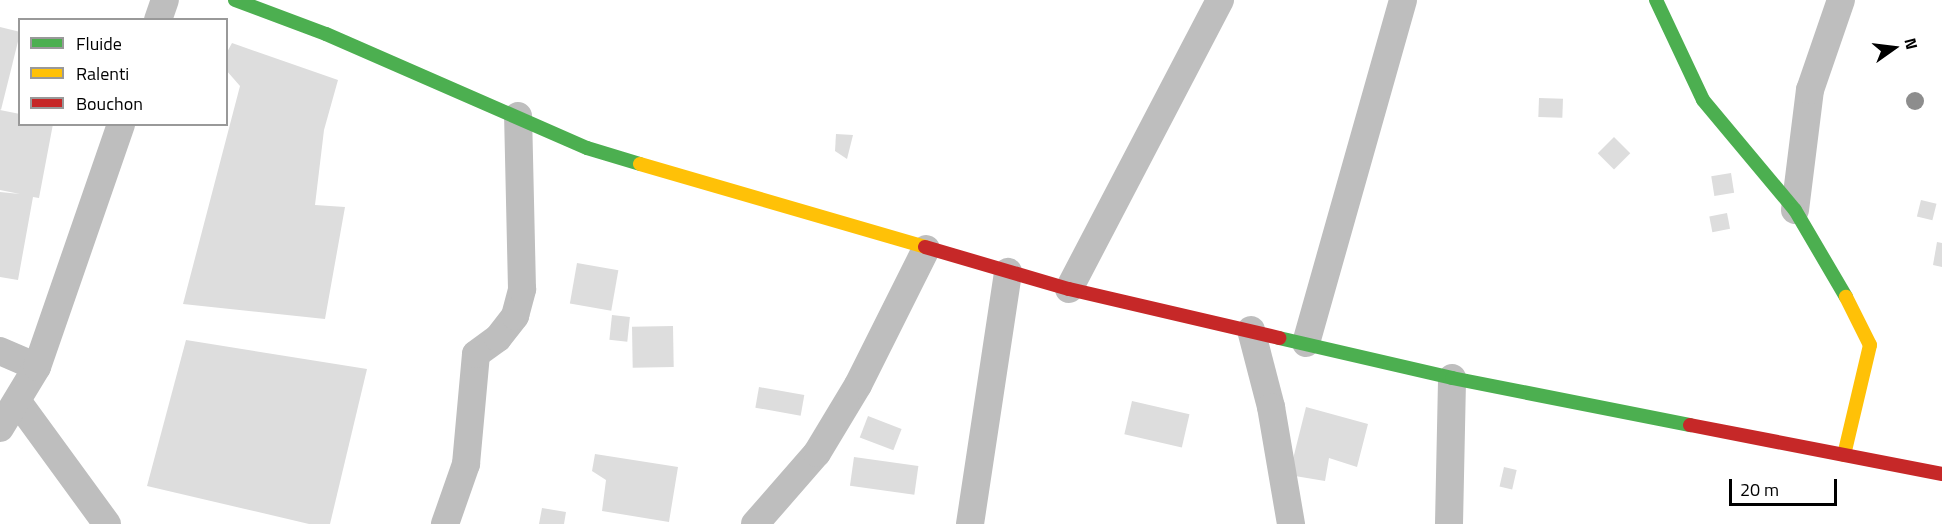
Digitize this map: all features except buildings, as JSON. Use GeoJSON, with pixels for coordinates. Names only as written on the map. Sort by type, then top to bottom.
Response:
{"type":"FeatureCollection","features":[{"type":"Feature","properties":{"kind":"main road"},"geometry":{"type":"LineString","coordinates":[[235,0],[518,116],[587,148],[1069,289],[1452,378],[1942,474]]}},
{"type":"Feature","properties":{"kind":"main road"},"geometry":{"type":"LineString","coordinates":[[1656,0],[1703,100],[1795,210],[1845,290],[1870,345],[1844,454]]}},
{"type":"Feature","properties":{"kind":"street"},"geometry":{"type":"LineString","coordinates":[[159,18],[165,0]]}},
{"type":"Feature","properties":{"kind":"street"},"geometry":{"type":"LineString","coordinates":[[1069,289],[1220,0]]}},
{"type":"Feature","properties":{"kind":"street"},"geometry":{"type":"LineString","coordinates":[[1306,344],[1403,0]]}},
{"type":"Feature","properties":{"kind":"street"},"geometry":{"type":"LineString","coordinates":[[1795,210],[1810,90],[1841,0]]}},
{"type":"Feature","properties":{"kind":"street"},"geometry":{"type":"LineString","coordinates":[[445,524],[466,464],[476,354],[498,338],[515,316],[522,289],[518,116]]}},
{"type":"Feature","properties":{"kind":"street"},"geometry":{"type":"LineString","coordinates":[[0,428],[18,402],[37,367],[120,126]]}},
{"type":"Feature","properties":{"kind":"street"},"geometry":{"type":"LineString","coordinates":[[755,524],[818,453],[858,385],[926,249]]}},
{"type":"Feature","properties":{"kind":"street"},"geometry":{"type":"LineString","coordinates":[[970,524],[1008,272]]}},
{"type":"Feature","properties":{"kind":"street"},"geometry":{"type":"LineString","coordinates":[[1251,330],[1271,406],[1291,524]]}},
{"type":"Feature","properties":{"kind":"street"},"geometry":{"type":"LineString","coordinates":[[0,351],[37,367]]}},
{"type":"Feature","properties":{"kind":"street"},"geometry":{"type":"LineString","coordinates":[[1449,524],[1452,378]]}},
{"type":"Feature","properties":{"kind":"street"},"geometry":{"type":"LineString","coordinates":[[18,402],[107,524]]}},
{"type":"Feature","properties":{"kind":"traffic: fast"},"geometry":{"type":"LineString","coordinates":[[235,0],[326,34],[587,148],[640,164]]}},
{"type":"Feature","properties":{"kind":"traffic: fast"},"geometry":{"type":"LineString","coordinates":[[1656,0],[1703,100],[1795,210],[1846,297]]}},
{"type":"Feature","properties":{"kind":"traffic: fast"},"geometry":{"type":"LineString","coordinates":[[1279,338],[1452,378],[1690,425]]}},
{"type":"Feature","properties":{"kind":"traffic: slow"},"geometry":{"type":"LineString","coordinates":[[640,164],[925,247]]}},
{"type":"Feature","properties":{"kind":"traffic: slow"},"geometry":{"type":"LineString","coordinates":[[1844,455],[1870,345],[1846,297]]}},
{"type":"Feature","properties":{"kind":"traffic: jam"},"geometry":{"type":"LineString","coordinates":[[925,247],[1069,289],[1279,338]]}},
{"type":"Feature","properties":{"kind":"traffic: jam"},"geometry":{"type":"LineString","coordinates":[[1690,425],[1942,474]]}}]}
